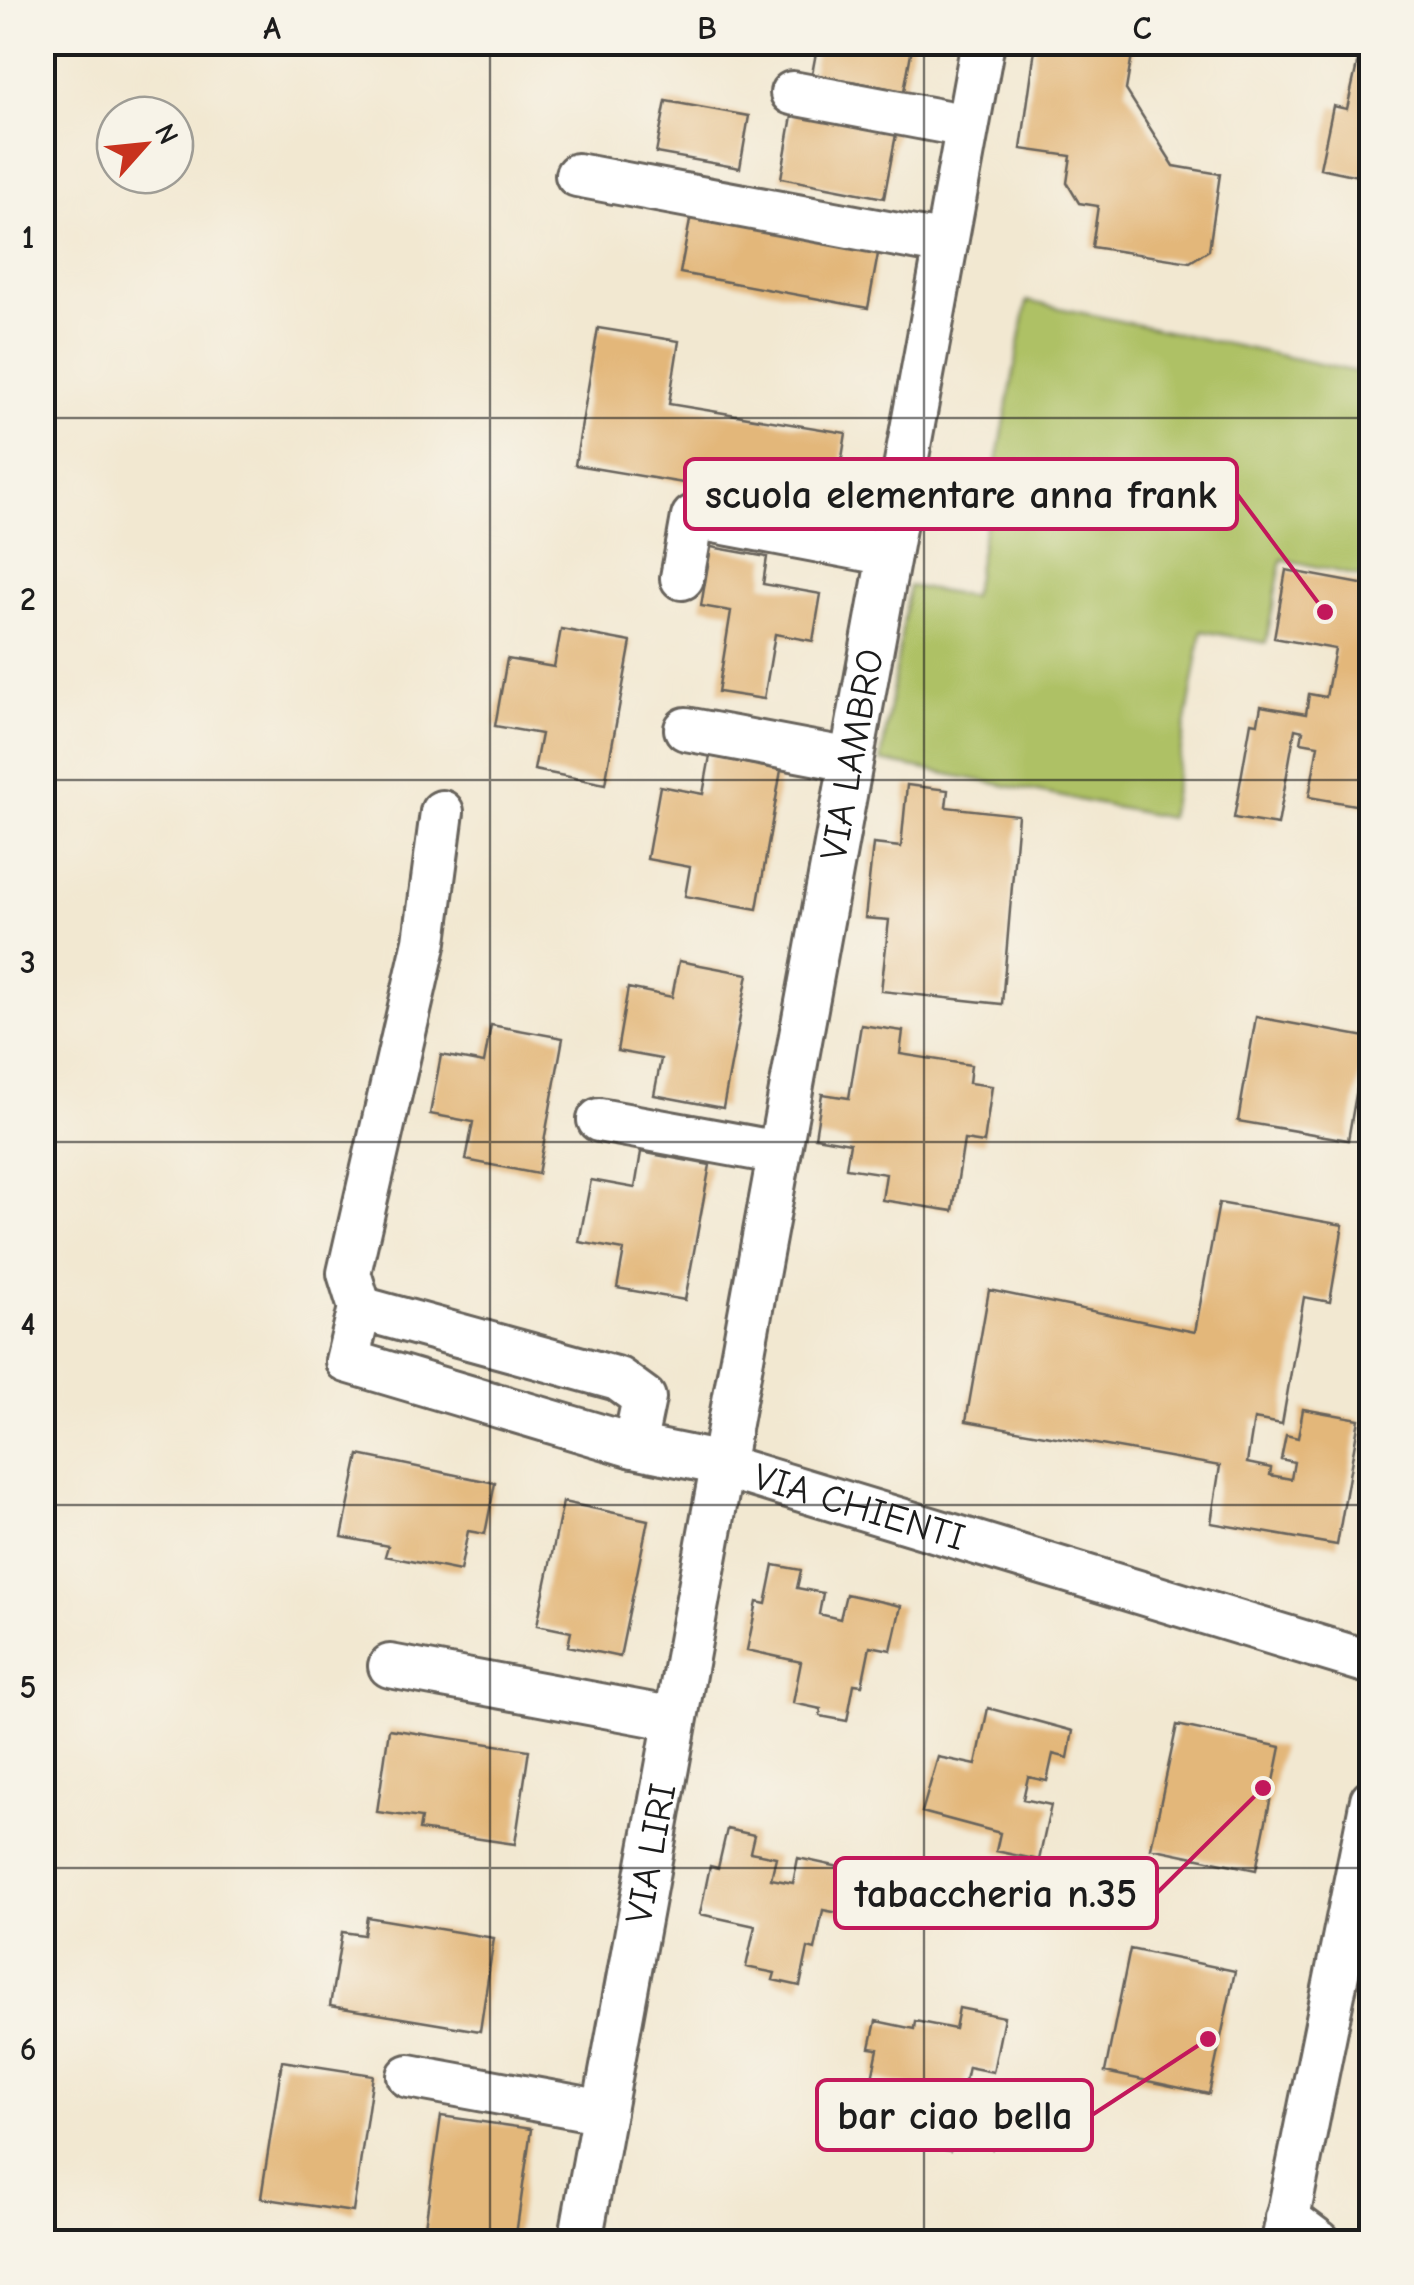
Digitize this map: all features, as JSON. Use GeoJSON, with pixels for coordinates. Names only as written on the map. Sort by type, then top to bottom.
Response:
{"type":"FeatureCollection","features":[{"type":"Feature","properties":{"kind":"street","name":"VIA LAMBRO"},"geometry":{"type":"LineString","coordinates":[[721,1466],[983,42]]}},
{"type":"Feature","properties":{"kind":"street"},"geometry":{"type":"LineString","coordinates":[[792,94],[968,126]]}},
{"type":"Feature","properties":{"kind":"street"},"geometry":{"type":"LineString","coordinates":[[577,175],[946,244]]}},
{"type":"Feature","properties":{"kind":"street"},"geometry":{"type":"LineString","coordinates":[[682,578],[694,517],[888,554]]}},
{"type":"Feature","properties":{"kind":"street"},"geometry":{"type":"LineString","coordinates":[[686,729],[851,760]]}},
{"type":"Feature","properties":{"kind":"street"},"geometry":{"type":"LineString","coordinates":[[442,812],[424,941],[348,1273],[360,1308],[618,1379],[644,1398],[634,1446]]}},
{"type":"Feature","properties":{"kind":"street"},"geometry":{"type":"LineString","coordinates":[[599,1120],[778,1153]]}},
{"type":"Feature","properties":{"kind":"street","name":"VIA CHIENTI"},"geometry":{"type":"LineString","coordinates":[[360,1308],[347,1361],[634,1446],[721,1466],[1372,1663]]}},
{"type":"Feature","properties":{"kind":"street","name":"VIA LIRI"},"geometry":{"type":"LineString","coordinates":[[580,2242],[721,1466]]}},
{"type":"Feature","properties":{"kind":"street"},"geometry":{"type":"LineString","coordinates":[[390,1666],[676,1719]]}},
{"type":"Feature","properties":{"kind":"street"},"geometry":{"type":"LineString","coordinates":[[1296,2234],[1372,1800]]}},
{"type":"Feature","properties":{"kind":"street"},"geometry":{"type":"LineString","coordinates":[[409,2076],[604,2112]]}},
{"type":"Feature","properties":{"kind":"green space"},"geometry":{"type":"Polygon","coordinates":[[[1027,301],[1371,375],[1371,579],[1282,559],[1266,643],[1202,631],[1169,818],[881,761],[909,586],[972,597],[1027,301]]]}},
{"type":"Feature","properties":{"kind":"building"},"geometry":{"type":"Polygon","coordinates":[[[818,42],[913,42],[904,91],[812,74],[818,42]]]}},
{"type":"Feature","properties":{"kind":"building"},"geometry":{"type":"Polygon","coordinates":[[[1036,42],[1134,43],[1126,90],[1174,166],[1220,174],[1209,250],[1190,262],[1092,247],[1098,206],[1079,203],[1067,183],[1071,156],[1021,149],[1036,42]]]}},
{"type":"Feature","properties":{"kind":"building"},"geometry":{"type":"Polygon","coordinates":[[[1362,42],[1372,42],[1372,179],[1320,168],[1333,106],[1347,109],[1362,42]]]}},
{"type":"Feature","properties":{"kind":"building"},"geometry":{"type":"Polygon","coordinates":[[[666,101],[749,116],[740,168],[656,153],[666,101]]]}},
{"type":"Feature","properties":{"kind":"building"},"geometry":{"type":"Polygon","coordinates":[[[793,110],[897,129],[884,198],[781,178],[793,110]]]}},
{"type":"Feature","properties":{"kind":"building"},"geometry":{"type":"Polygon","coordinates":[[[692,210],[881,238],[868,308],[680,273],[692,210]]]}},
{"type":"Feature","properties":{"kind":"building"},"geometry":{"type":"Polygon","coordinates":[[[598,328],[679,341],[669,404],[846,433],[834,508],[575,465],[598,328]]]}},
{"type":"Feature","properties":{"kind":"building"},"geometry":{"type":"Polygon","coordinates":[[[711,547],[767,557],[763,584],[821,594],[813,641],[775,634],[764,699],[718,692],[731,611],[701,606],[711,547]]]}},
{"type":"Feature","properties":{"kind":"building"},"geometry":{"type":"Polygon","coordinates":[[[1286,570],[1372,586],[1372,808],[1309,797],[1318,745],[1301,742],[1303,731],[1295,729],[1278,825],[1234,818],[1251,722],[1258,723],[1261,706],[1306,714],[1309,694],[1326,697],[1335,649],[1274,638],[1286,570]]]}},
{"type":"Feature","properties":{"kind":"building"},"geometry":{"type":"Polygon","coordinates":[[[561,629],[631,642],[605,784],[534,770],[541,734],[495,726],[507,659],[554,667],[561,629]]]}},
{"type":"Feature","properties":{"kind":"building"},"geometry":{"type":"Polygon","coordinates":[[[710,756],[781,770],[757,909],[685,896],[690,867],[647,859],[660,786],[703,794],[710,756]]]}},
{"type":"Feature","properties":{"kind":"building"},"geometry":{"type":"Polygon","coordinates":[[[907,785],[948,790],[946,807],[1018,815],[1002,1004],[881,991],[889,920],[865,918],[873,844],[901,847],[907,785]]]}},
{"type":"Feature","properties":{"kind":"building"},"geometry":{"type":"Polygon","coordinates":[[[679,961],[748,974],[723,1108],[654,1095],[661,1059],[617,1051],[628,988],[672,997],[679,961]]]}},
{"type":"Feature","properties":{"kind":"building"},"geometry":{"type":"Polygon","coordinates":[[[1256,1017],[1366,1037],[1348,1140],[1238,1121],[1256,1017]]]}},
{"type":"Feature","properties":{"kind":"building"},"geometry":{"type":"Polygon","coordinates":[[[491,1025],[563,1038],[538,1174],[466,1160],[473,1122],[430,1114],[441,1055],[484,1063],[491,1025]]]}},
{"type":"Feature","properties":{"kind":"building"},"geometry":{"type":"Polygon","coordinates":[[[861,1025],[903,1031],[900,1054],[971,1065],[969,1083],[992,1086],[984,1143],[964,1140],[953,1211],[882,1200],[886,1174],[846,1168],[850,1143],[815,1137],[822,1094],[849,1098],[861,1025]]]}},
{"type":"Feature","properties":{"kind":"building"},"geometry":{"type":"Polygon","coordinates":[[[641,1152],[710,1165],[685,1300],[617,1288],[624,1250],[579,1242],[591,1180],[635,1188],[641,1152]]]}},
{"type":"Feature","properties":{"kind":"building"},"geometry":{"type":"Polygon","coordinates":[[[1219,1203],[1343,1225],[1330,1302],[1304,1297],[1282,1424],[1254,1419],[1247,1463],[1271,1468],[1270,1475],[1291,1479],[1294,1462],[1281,1459],[1286,1435],[1298,1438],[1303,1409],[1359,1419],[1337,1545],[1211,1523],[1220,1466],[966,1421],[989,1290],[1195,1332],[1219,1203]]]}},
{"type":"Feature","properties":{"kind":"building"},"geometry":{"type":"Polygon","coordinates":[[[359,1455],[495,1483],[485,1534],[468,1531],[460,1571],[385,1556],[388,1546],[342,1537],[359,1455]]]}},
{"type":"Feature","properties":{"kind":"building"},"geometry":{"type":"Polygon","coordinates":[[[563,1502],[648,1520],[620,1657],[568,1646],[571,1632],[537,1625],[563,1502]]]}},
{"type":"Feature","properties":{"kind":"building"},"geometry":{"type":"Polygon","coordinates":[[[774,1565],[801,1570],[797,1588],[823,1593],[819,1614],[840,1619],[846,1594],[901,1606],[891,1650],[870,1646],[862,1685],[854,1684],[847,1721],[820,1716],[821,1709],[793,1703],[801,1662],[747,1650],[757,1602],[766,1604],[774,1565]]]}},
{"type":"Feature","properties":{"kind":"building"},"geometry":{"type":"Polygon","coordinates":[[[988,1708],[1073,1731],[1068,1758],[1053,1754],[1047,1781],[1028,1777],[1023,1799],[1051,1805],[1039,1860],[996,1851],[1000,1833],[922,1812],[938,1757],[976,1765],[988,1708]]]}},
{"type":"Feature","properties":{"kind":"building"},"geometry":{"type":"Polygon","coordinates":[[[1177,1725],[1281,1747],[1256,1870],[1151,1848],[1177,1725]]]}},
{"type":"Feature","properties":{"kind":"building"},"geometry":{"type":"Polygon","coordinates":[[[389,1729],[529,1750],[515,1844],[419,1830],[421,1818],[377,1812],[389,1729]]]}},
{"type":"Feature","properties":{"kind":"building"},"geometry":{"type":"Polygon","coordinates":[[[727,1829],[754,1835],[750,1852],[776,1857],[771,1879],[793,1883],[798,1858],[853,1870],[844,1914],[823,1910],[815,1950],[808,1948],[800,1986],[773,1980],[775,1973],[746,1967],[755,1926],[700,1914],[710,1866],[718,1868],[727,1829]]]}},
{"type":"Feature","properties":{"kind":"building"},"geometry":{"type":"Polygon","coordinates":[[[367,1917],[494,1938],[480,2031],[330,2006],[342,1932],[364,1935],[367,1917]]]}},
{"type":"Feature","properties":{"kind":"building"},"geometry":{"type":"Polygon","coordinates":[[[1130,1949],[1235,1971],[1209,2094],[1105,2072],[1130,1949]]]}},
{"type":"Feature","properties":{"kind":"building"},"geometry":{"type":"Polygon","coordinates":[[[959,2008],[1004,2017],[993,2072],[968,2067],[963,2089],[985,2093],[979,2119],[997,2122],[992,2149],[952,2142],[950,2151],[903,2141],[913,2086],[872,2078],[878,2049],[870,2048],[876,2021],[914,2029],[915,2021],[955,2029],[959,2008]]]}},
{"type":"Feature","properties":{"kind":"building"},"geometry":{"type":"Polygon","coordinates":[[[282,2061],[373,2075],[353,2212],[261,2198],[282,2061]]]}},
{"type":"Feature","properties":{"kind":"building"},"geometry":{"type":"Polygon","coordinates":[[[441,2116],[531,2129],[515,2242],[423,2240],[441,2116]]]}},
{"type":"Feature","properties":{"kind":"place","name":"scuola elementare anna frank"},"geometry":{"type":"Point","coordinates":[1325,612]}},
{"type":"Feature","properties":{"kind":"place","name":"tabaccheria n.35"},"geometry":{"type":"Point","coordinates":[1263,1788]}},
{"type":"Feature","properties":{"kind":"place","name":"bar ciao bella"},"geometry":{"type":"Point","coordinates":[1208,2039]}}]}
